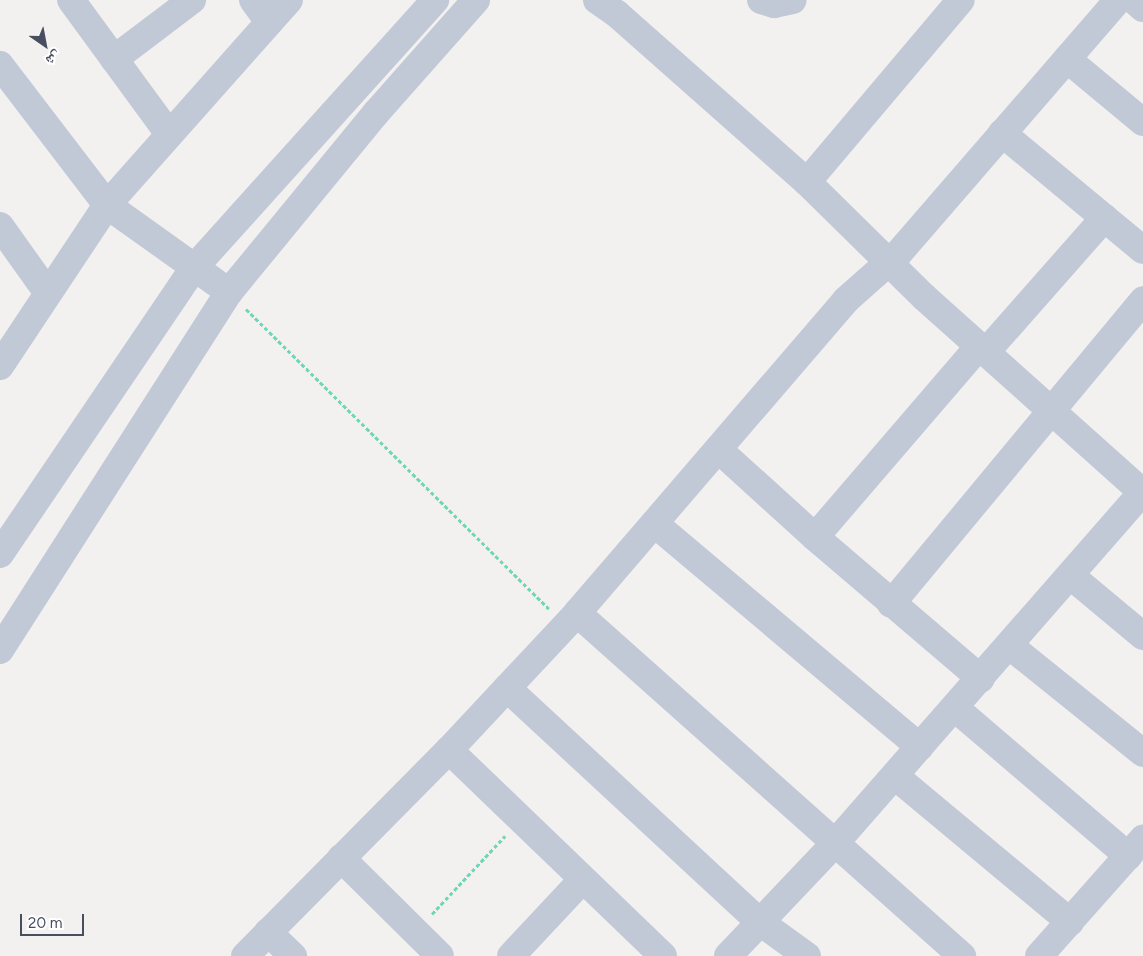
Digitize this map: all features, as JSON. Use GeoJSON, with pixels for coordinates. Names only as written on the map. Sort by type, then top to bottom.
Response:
{"type":"FeatureCollection","features":[{"type":"Feature","properties":{"kind":"street"},"geometry":{"type":"LineString","coordinates":[[71,0],[168,134]]}},
{"type":"Feature","properties":{"kind":"street"},"geometry":{"type":"LineString","coordinates":[[114,59],[192,0]]}},
{"type":"Feature","properties":{"kind":"street"},"geometry":{"type":"LineString","coordinates":[[252,0],[269,22]]}},
{"type":"Feature","properties":{"kind":"street"},"geometry":{"type":"LineString","coordinates":[[0,366],[47,292],[107,205],[168,134],[289,0]]}},
{"type":"Feature","properties":{"kind":"street"},"geometry":{"type":"LineString","coordinates":[[0,554],[193,269],[435,0]]}},
{"type":"Feature","properties":{"kind":"street"},"geometry":{"type":"LineString","coordinates":[[0,650],[229,292],[376,113],[476,0]]}},
{"type":"Feature","properties":{"kind":"street"},"geometry":{"type":"LineString","coordinates":[[761,0],[774,4],[793,0]]}},
{"type":"Feature","properties":{"kind":"street"},"geometry":{"type":"LineString","coordinates":[[807,182],[961,0]]}},
{"type":"Feature","properties":{"kind":"street"},"geometry":{"type":"LineString","coordinates":[[245,956],[449,750],[571,619],[719,450],[846,300],[889,263],[1118,0]]}},
{"type":"Feature","properties":{"kind":"street"},"geometry":{"type":"LineString","coordinates":[[1134,0],[1143,8]]}},
{"type":"Feature","properties":{"kind":"street"},"geometry":{"type":"LineString","coordinates":[[615,5],[807,182],[889,263],[1143,492],[1010,646],[836,842],[728,956]]}},
{"type":"Feature","properties":{"kind":"street"},"geometry":{"type":"LineString","coordinates":[[1067,59],[1143,122]]}},
{"type":"Feature","properties":{"kind":"street"},"geometry":{"type":"LineString","coordinates":[[0,65],[107,205],[193,269],[229,292]]}},
{"type":"Feature","properties":{"kind":"street"},"geometry":{"type":"LineString","coordinates":[[1002,133],[1143,250]]}},
{"type":"Feature","properties":{"kind":"street"},"geometry":{"type":"LineString","coordinates":[[815,537],[983,349],[1104,218]]}},
{"type":"Feature","properties":{"kind":"street"},"geometry":{"type":"LineString","coordinates":[[0,226],[47,292]]}},
{"type":"Feature","properties":{"kind":"street"},"geometry":{"type":"LineString","coordinates":[[892,604],[1054,411],[1143,300]]}},
{"type":"Feature","properties":{"kind":"street"},"geometry":{"type":"LineString","coordinates":[[719,450],[815,537],[981,679]]}},
{"type":"Feature","properties":{"kind":"street"},"geometry":{"type":"LineString","coordinates":[[655,524],[920,747]]}},
{"type":"Feature","properties":{"kind":"street"},"geometry":{"type":"LineString","coordinates":[[1071,576],[1143,636]]}},
{"type":"Feature","properties":{"kind":"street"},"geometry":{"type":"LineString","coordinates":[[571,619],[836,842],[962,956]]}},
{"type":"Feature","properties":{"kind":"street"},"geometry":{"type":"LineString","coordinates":[[1010,646],[1143,753]]}},
{"type":"Feature","properties":{"kind":"street"},"geometry":{"type":"LineString","coordinates":[[507,688],[760,922],[807,956]]}},
{"type":"Feature","properties":{"kind":"street"},"geometry":{"type":"LineString","coordinates":[[955,708],[1136,848],[1039,956]]}},
{"type":"Feature","properties":{"kind":"street"},"geometry":{"type":"LineString","coordinates":[[449,750],[664,956]]}},
{"type":"Feature","properties":{"kind":"street"},"geometry":{"type":"LineString","coordinates":[[895,776],[1070,922]]}},
{"type":"Feature","properties":{"kind":"street"},"geometry":{"type":"LineString","coordinates":[[341,858],[440,956]]}},
{"type":"Feature","properties":{"kind":"street"},"geometry":{"type":"LineString","coordinates":[[511,956],[583,879]]}},
{"type":"Feature","properties":{"kind":"street"},"geometry":{"type":"LineString","coordinates":[[268,932],[293,956]]}},
{"type":"Feature","properties":{"kind":"path"},"geometry":{"type":"LineString","coordinates":[[229,292],[571,619]]}},
{"type":"Feature","properties":{"kind":"path"},"geometry":{"type":"LineString","coordinates":[[416,932],[520,820]]}}]}
